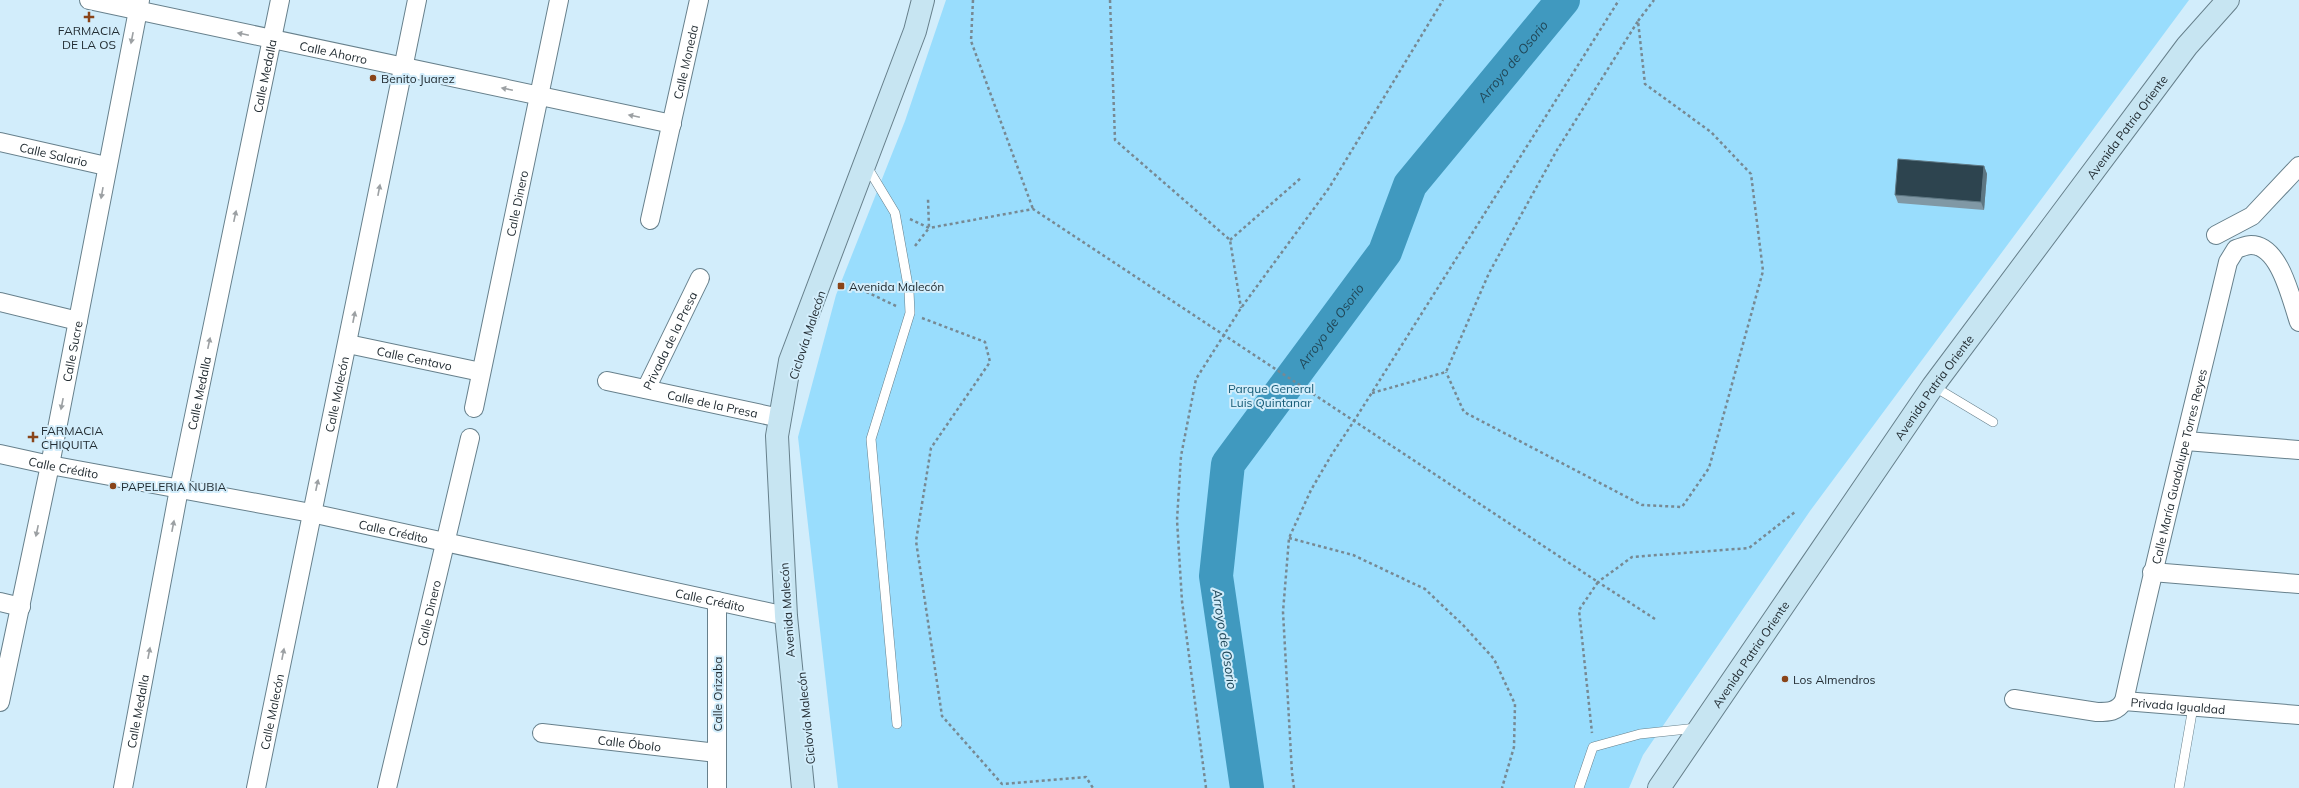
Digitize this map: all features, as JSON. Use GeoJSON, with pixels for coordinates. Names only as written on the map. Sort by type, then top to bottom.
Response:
{"type":"FeatureCollection","features":[{"type":"Feature","properties":{"kind":"street","name":"Calle Ahorro"},"geometry":{"type":"LineString","coordinates":[[89,0],[139,5],[271,40],[672,124]]}},
{"type":"Feature","properties":{"kind":"street","name":"Calle Medalla"},"geometry":{"type":"LineString","coordinates":[[123,788],[180,489],[280,0]]}},
{"type":"Feature","properties":{"kind":"street","name":"Calle Malecón"},"geometry":{"type":"LineString","coordinates":[[256,788],[311,513],[348,344],[417,0]]}},
{"type":"Feature","properties":{"kind":"street","name":"Calle Dinero"},"geometry":{"type":"LineString","coordinates":[[474,408],[559,0]]}},
{"type":"Feature","properties":{"kind":"street","name":"Calle Moneda"},"geometry":{"type":"LineString","coordinates":[[650,220],[699,0]]}},
{"type":"Feature","properties":{"kind":"street","name":"Avenida Malecón"},"geometry":{"type":"LineString","coordinates":[[803,788],[786,616],[777,436],[790,361],[864,162],[915,31],[923,0]]}},
{"type":"Feature","properties":{"kind":"street","name":"Avenida Patria Oriente"},"geometry":{"type":"LineString","coordinates":[[1659,788],[1933,386],[2187,46],[2228,0]]}},
{"type":"Feature","properties":{"kind":"street","name":"Calle Sucre"},"geometry":{"type":"LineString","coordinates":[[0,702],[50,465],[106,166],[139,5]]}},
{"type":"Feature","properties":{"kind":"street","name":"Calle Salario"},"geometry":{"type":"LineString","coordinates":[[0,142],[106,166]]}},
{"type":"Feature","properties":{"kind":"street"},"geometry":{"type":"LineString","coordinates":[[2216,235],[2252,216],[2299,166]]}},
{"type":"Feature","properties":{"kind":"street","name":"Calle María Guadalupe Torres Reyes"},"geometry":{"type":"LineString","coordinates":[[2124,701],[2152,572],[2186,441],[2228,262],[2236,249],[2251,245],[2267,250],[2278,264],[2299,322]]}},
{"type":"Feature","properties":{"kind":"street","name":"Privada de la Presa"},"geometry":{"type":"LineString","coordinates":[[607,381],[646,389],[700,278]]}},
{"type":"Feature","properties":{"kind":"street"},"geometry":{"type":"LineString","coordinates":[[0,302],[78,321]]}},
{"type":"Feature","properties":{"kind":"street","name":"Calle Centavo"},"geometry":{"type":"LineString","coordinates":[[348,344],[481,372]]}},
{"type":"Feature","properties":{"kind":"street","name":"Calle de la Presa"},"geometry":{"type":"LineString","coordinates":[[646,389],[780,418]]}},
{"type":"Feature","properties":{"kind":"street","name":"Calle Dinero"},"geometry":{"type":"LineString","coordinates":[[387,788],[470,438]]}},
{"type":"Feature","properties":{"kind":"street"},"geometry":{"type":"LineString","coordinates":[[2186,441],[2299,450]]}},
{"type":"Feature","properties":{"kind":"street","name":"Calle Crédito"},"geometry":{"type":"LineString","coordinates":[[0,454],[50,465],[311,513],[786,616]]}},
{"type":"Feature","properties":{"kind":"street"},"geometry":{"type":"LineString","coordinates":[[2152,572],[2299,584]]}},
{"type":"Feature","properties":{"kind":"street","name":"Calle Orizaba"},"geometry":{"type":"LineString","coordinates":[[717,601],[717,788]]}},
{"type":"Feature","properties":{"kind":"street"},"geometry":{"type":"LineString","coordinates":[[0,602],[21,607]]}},
{"type":"Feature","properties":{"kind":"street","name":"Privada Igualdad"},"geometry":{"type":"LineString","coordinates":[[2014,699],[2111,712],[2120,707],[2124,701],[2299,714]]}},
{"type":"Feature","properties":{"kind":"street","name":"Calle Óbolo"},"geometry":{"type":"LineString","coordinates":[[542,733],[717,753]]}},
{"type":"Feature","properties":{"kind":"lane"},"geometry":{"type":"LineString","coordinates":[[864,162],[895,213],[905,258],[910,291],[910,313],[871,439],[897,724]]}},
{"type":"Feature","properties":{"kind":"lane"},"geometry":{"type":"LineString","coordinates":[[1933,386],[1993,422]]}},
{"type":"Feature","properties":{"kind":"lane"},"geometry":{"type":"LineString","coordinates":[[2179,788],[2193,707]]}},
{"type":"Feature","properties":{"kind":"lane"},"geometry":{"type":"LineString","coordinates":[[1579,788],[1594,747],[1640,734],[1700,728]]}},
{"type":"Feature","properties":{"kind":"path"},"geometry":{"type":"LineString","coordinates":[[973,0],[971,41],[1033,209],[1655,619]]}},
{"type":"Feature","properties":{"kind":"path"},"geometry":{"type":"LineString","coordinates":[[1110,0],[1115,140],[1230,240],[1241,308]]}},
{"type":"Feature","properties":{"kind":"path"},"geometry":{"type":"LineString","coordinates":[[1206,788],[1182,601],[1177,520],[1181,456],[1196,378],[1241,308],[1330,188],[1443,0]]}},
{"type":"Feature","properties":{"kind":"path"},"geometry":{"type":"LineString","coordinates":[[1294,788],[1283,612],[1289,538],[1311,490],[1332,454],[1372,393],[1619,0]]}},
{"type":"Feature","properties":{"kind":"path"},"geometry":{"type":"LineString","coordinates":[[1638,21],[1645,84],[1711,132],[1751,174],[1763,271],[1709,468],[1682,507],[1642,505],[1464,412],[1446,372],[1493,266],[1557,150],[1638,21],[1654,0]]}},
{"type":"Feature","properties":{"kind":"path"},"geometry":{"type":"LineString","coordinates":[[1230,240],[1302,178]]}},
{"type":"Feature","properties":{"kind":"path"},"geometry":{"type":"LineString","coordinates":[[905,258],[929,228],[928,199]]}},
{"type":"Feature","properties":{"kind":"path"},"geometry":{"type":"LineString","coordinates":[[929,228],[1033,209]]}},
{"type":"Feature","properties":{"kind":"path"},"geometry":{"type":"LineString","coordinates":[[850,284],[910,313],[985,342],[990,362],[931,448],[916,541],[942,716],[1002,784],[1086,777],[1093,788]]}},
{"type":"Feature","properties":{"kind":"path"},"geometry":{"type":"LineString","coordinates":[[1372,393],[1446,372]]}},
{"type":"Feature","properties":{"kind":"path"},"geometry":{"type":"LineString","coordinates":[[1594,747],[1579,610],[1598,582],[1632,557],[1750,548],[1795,512]]}},
{"type":"Feature","properties":{"kind":"path"},"geometry":{"type":"LineString","coordinates":[[1289,538],[1353,555],[1425,589],[1464,626],[1494,659],[1515,704],[1514,747],[1502,788]]}},
{"type":"Feature","properties":{"kind":"green space","name":"Parque General Luis Quintanar"},"geometry":{"type":"Polygon","coordinates":[[[946,0],[2189,0],[1810,511],[1643,755],[1629,788],[838,788],[798,437],[836,295],[905,121],[946,0]]]}},
{"type":"Feature","properties":{"kind":"building"},"geometry":{"type":"Polygon","coordinates":[[[1898,159],[1984,166],[1981,202],[1895,195],[1898,159]]]}},
{"type":"Feature","properties":{"kind":"waterway","name":"Arroyo de Osorio"},"geometry":{"type":"LineString","coordinates":[[1247,788],[1216,576],[1228,464],[1385,252],[1410,185],[1563,0]]}},
{"type":"Feature","properties":{"kind":"place","name":"FARMACIA DE LA OS"},"geometry":{"type":"Point","coordinates":[89,17]}},
{"type":"Feature","properties":{"kind":"place","name":"Benito Juarez"},"geometry":{"type":"Point","coordinates":[373,78]}},
{"type":"Feature","properties":{"kind":"place","name":"Avenida Malecón"},"geometry":{"type":"Point","coordinates":[841,286]}},
{"type":"Feature","properties":{"kind":"place","name":"FARMACIA CHIQUITA"},"geometry":{"type":"Point","coordinates":[33,437]}},
{"type":"Feature","properties":{"kind":"place","name":"PAPELERIA NUBIA"},"geometry":{"type":"Point","coordinates":[113,486]}},
{"type":"Feature","properties":{"kind":"place","name":"Los Almendros"},"geometry":{"type":"Point","coordinates":[1785,679]}}]}
